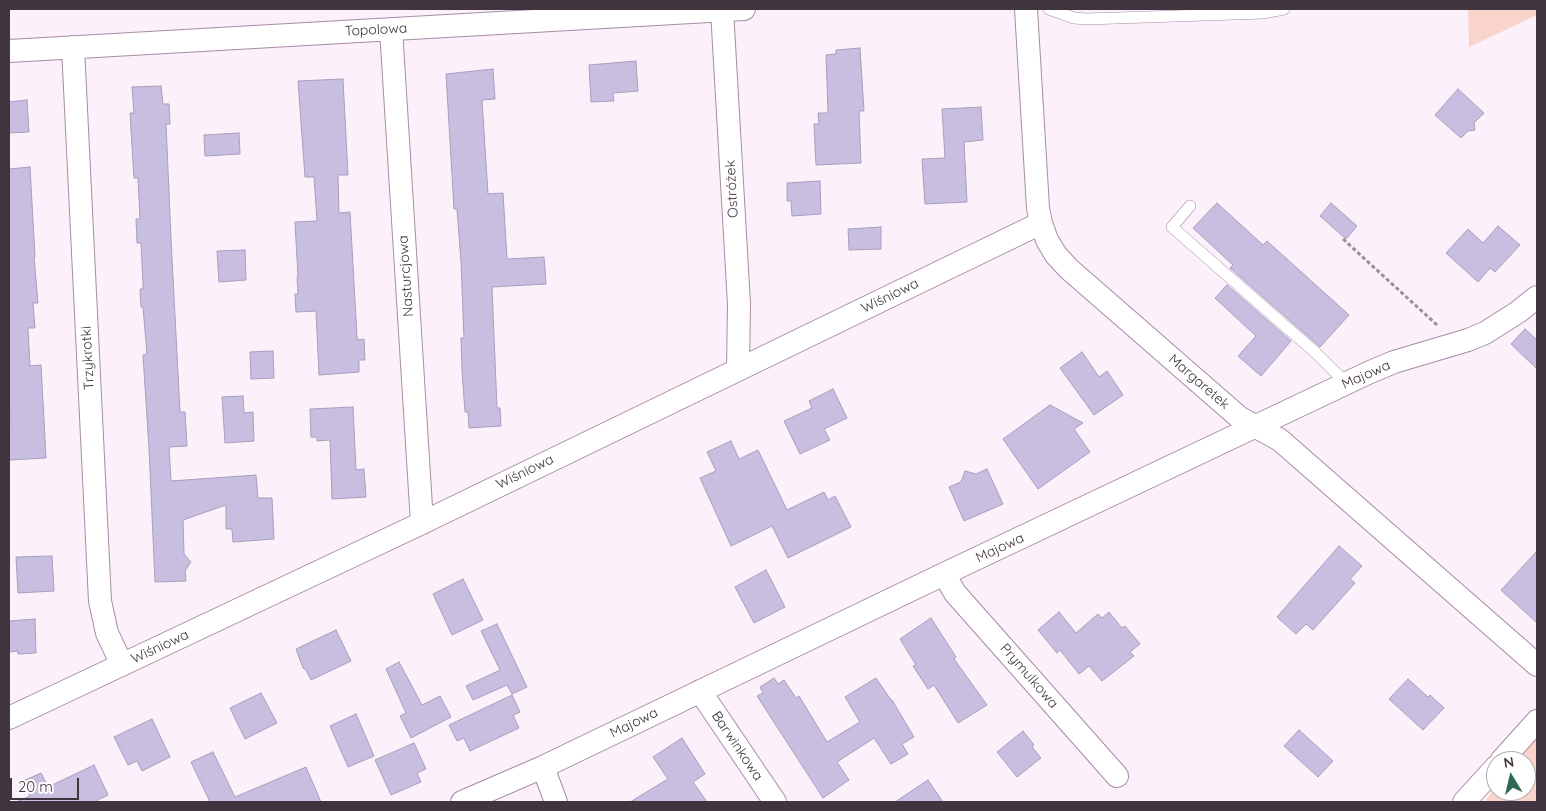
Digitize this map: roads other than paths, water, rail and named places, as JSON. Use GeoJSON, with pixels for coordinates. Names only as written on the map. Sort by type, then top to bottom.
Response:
{"type":"FeatureCollection","features":[{"type":"Feature","properties":{"kind":"street","name":"Topolowa"},"geometry":{"type":"LineString","coordinates":[[9,50],[733,9]]}},
{"type":"Feature","properties":{"kind":"street","name":"Ostróżek"},"geometry":{"type":"LineString","coordinates":[[733,9],[739,304],[738,369]]}},
{"type":"Feature","properties":{"kind":"street","name":"Margaretek"},"geometry":{"type":"LineString","coordinates":[[1026,9],[1038,208],[1047,240],[1056,255],[1069,269],[1240,418],[1280,440],[1537,665]]}},
{"type":"Feature","properties":{"kind":"street","name":"Nasturcjowa"},"geometry":{"type":"LineString","coordinates":[[391,29],[422,523]]}},
{"type":"Feature","properties":{"kind":"street","name":"Trzykrotki"},"geometry":{"type":"LineString","coordinates":[[73,47],[100,600],[107,633],[122,665]]}},
{"type":"Feature","properties":{"kind":"street","name":"Wiśniowa"},"geometry":{"type":"LineString","coordinates":[[9,718],[422,523],[1041,223]]}},
{"type":"Feature","properties":{"kind":"street","name":"Majowa"},"geometry":{"type":"LineString","coordinates":[[462,802],[543,767],[1346,383],[1394,362],[1485,333],[1518,312],[1537,297]]}},
{"type":"Feature","properties":{"kind":"street","name":"Prymulkowa"},"geometry":{"type":"LineString","coordinates":[[944,574],[956,593],[1118,776]]}},
{"type":"Feature","properties":{"kind":"street","name":"Barwinkowa"},"geometry":{"type":"LineString","coordinates":[[700,691],[774,802]]}},
{"type":"Feature","properties":{"kind":"street"},"geometry":{"type":"LineString","coordinates":[[1510,751],[1537,720]]}},
{"type":"Feature","properties":{"kind":"street"},"geometry":{"type":"LineString","coordinates":[[543,767],[556,802]]}},
{"type":"Feature","properties":{"kind":"street"},"geometry":{"type":"LineString","coordinates":[[1464,802],[1486,778]]}},
{"type":"Feature","properties":{"kind":"lane"},"geometry":{"type":"LineString","coordinates":[[1049,9],[1074,18],[1087,19],[1263,14],[1284,9]]}},
{"type":"Feature","properties":{"kind":"lane"},"geometry":{"type":"LineString","coordinates":[[1190,206],[1172,227],[1316,353],[1346,383]]}}]}
